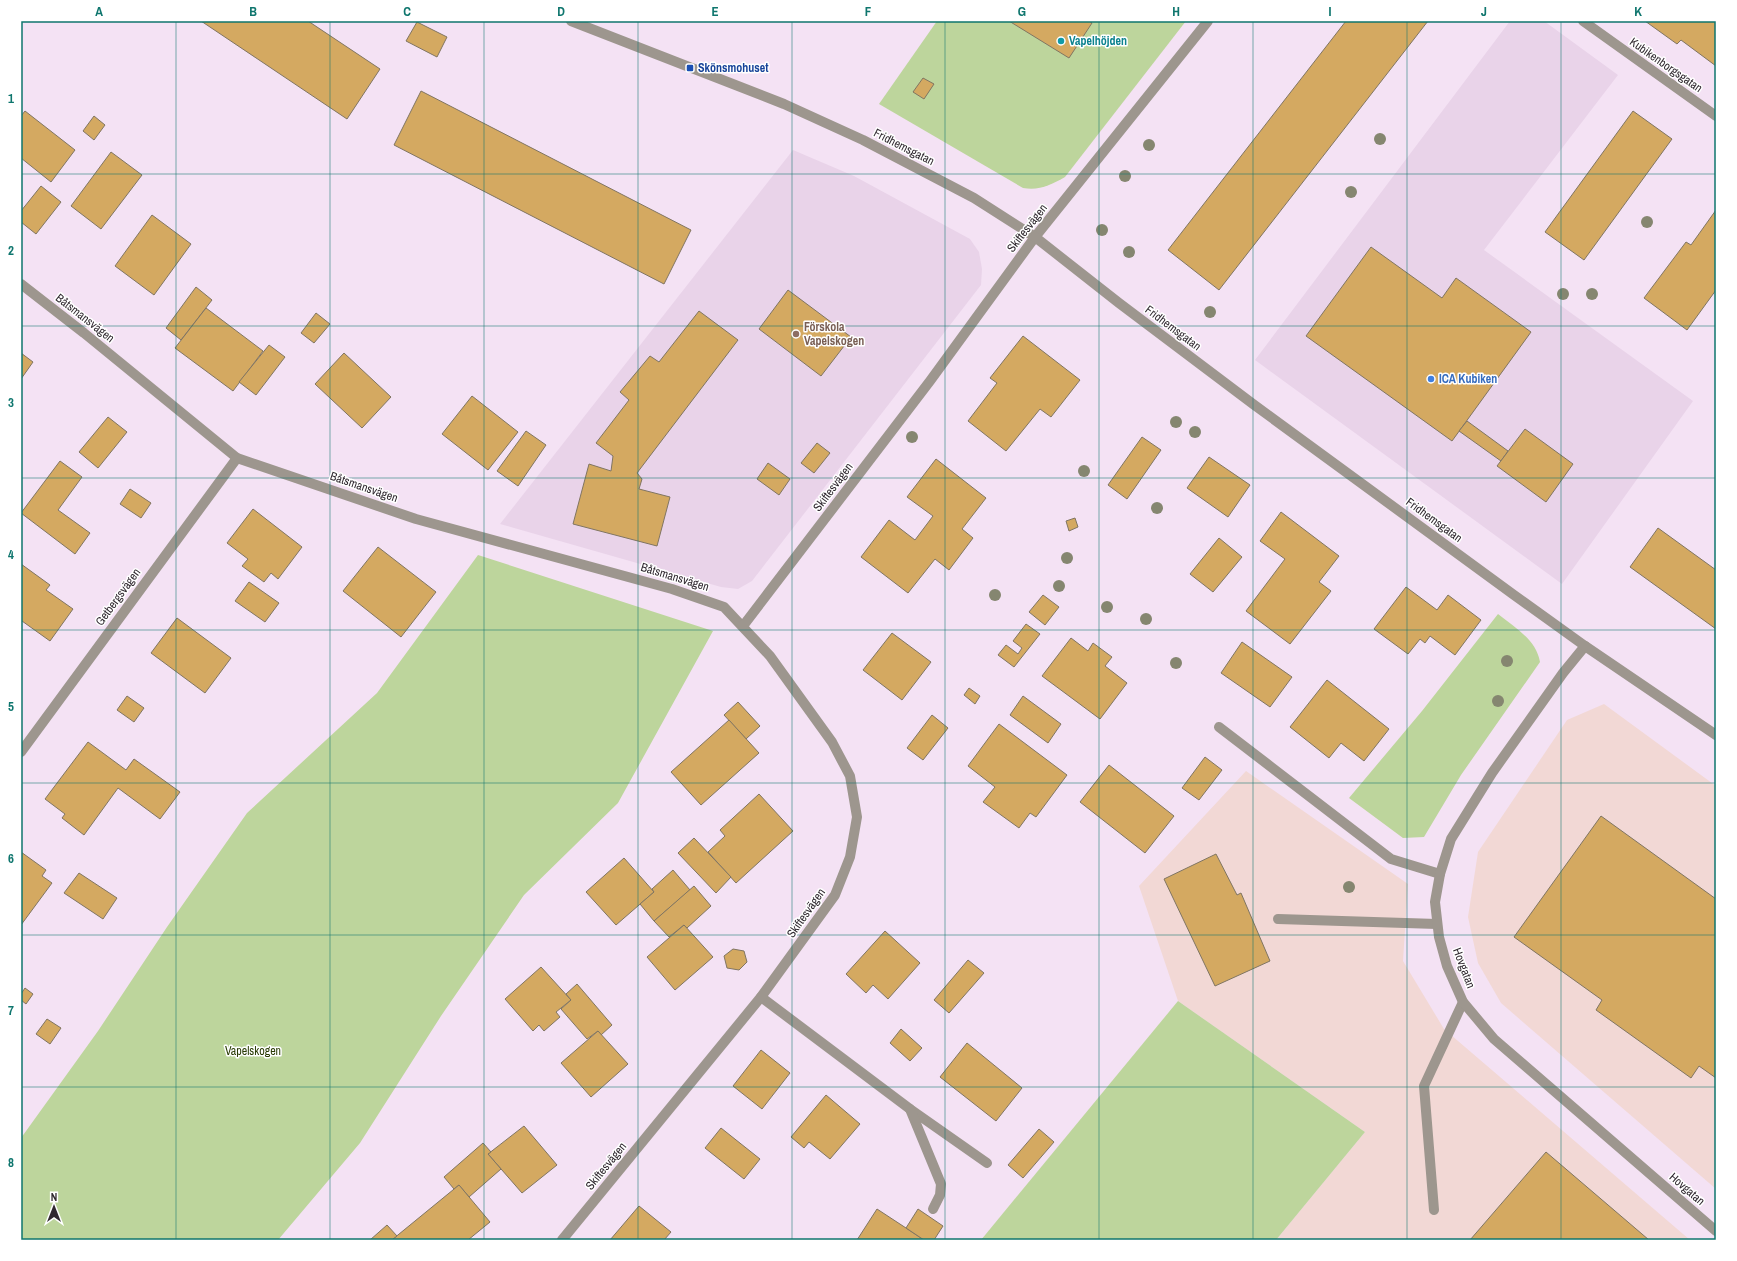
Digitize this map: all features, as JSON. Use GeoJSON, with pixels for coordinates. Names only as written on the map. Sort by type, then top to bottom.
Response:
{"type":"FeatureCollection","features":[{"type":"Feature","properties":{"kind":"street","name":"Fridhemsgatan"},"geometry":{"type":"LineString","coordinates":[[571,21],[784,104],[863,140],[974,198],[1035,237],[1119,303],[1253,404],[1585,646],[1716,735]]}},
{"type":"Feature","properties":{"kind":"street","name":"Skiftesvägen"},"geometry":{"type":"LineString","coordinates":[[562,1240],[761,997],[835,895],[850,857],[857,818],[850,776],[832,742],[770,656],[743,626],[930,381],[1035,237],[1208,21]]}},
{"type":"Feature","properties":{"kind":"street","name":"Kubikenborgsgatan"},"geometry":{"type":"LineString","coordinates":[[1582,21],[1716,116]]}},
{"type":"Feature","properties":{"kind":"street","name":"Båtsmansvägen"},"geometry":{"type":"LineString","coordinates":[[21,284],[84,332],[237,458],[416,519],[672,589],[724,607],[743,626]]}},
{"type":"Feature","properties":{"kind":"street","name":"Getbergsvägen"},"geometry":{"type":"LineString","coordinates":[[21,752],[237,458]]}},
{"type":"Feature","properties":{"kind":"street","name":"Hovgatan"},"geometry":{"type":"LineString","coordinates":[[1585,646],[1563,673],[1492,774],[1451,839],[1440,874],[1435,902],[1439,937],[1447,966],[1463,1002],[1494,1039],[1716,1231]]}},
{"type":"Feature","properties":{"kind":"street"},"geometry":{"type":"LineString","coordinates":[[1219,727],[1392,859],[1440,874]]}},
{"type":"Feature","properties":{"kind":"street"},"geometry":{"type":"LineString","coordinates":[[1278,919],[1437,924]]}},
{"type":"Feature","properties":{"kind":"street"},"geometry":{"type":"LineString","coordinates":[[761,997],[910,1109],[987,1163]]}},
{"type":"Feature","properties":{"kind":"street"},"geometry":{"type":"LineString","coordinates":[[1434,1210],[1424,1086],[1463,1002]]}},
{"type":"Feature","properties":{"kind":"street"},"geometry":{"type":"LineString","coordinates":[[910,1109],[941,1184],[940,1195],[933,1209]]}},
{"type":"Feature","properties":{"kind":"shaded area"},"geometry":{"type":"Polygon","coordinates":[[[1510,21],[1544,21],[1618,75],[1484,250],[1693,401],[1562,584],[1255,360],[1510,21]]]}},
{"type":"Feature","properties":{"kind":"shaded area","name":"Förskola Vapelskogen"},"geometry":{"type":"Polygon","coordinates":[[[793,150],[854,176],[970,239],[979,252],[982,269],[981,285],[752,581],[738,589],[721,587],[500,524],[793,150]]]}},
{"type":"Feature","properties":{"kind":"shaded area"},"geometry":{"type":"Polygon","coordinates":[[[1604,704],[1716,786],[1716,1189],[1501,1003],[1478,963],[1468,917],[1478,852],[1567,720],[1604,704]]]}},
{"type":"Feature","properties":{"kind":"shaded area"},"geometry":{"type":"Polygon","coordinates":[[[1246,771],[1408,884],[1403,961],[1444,1029],[1690,1240],[1276,1240],[1365,1132],[1178,1001],[1139,886],[1246,771]]]}},
{"type":"Feature","properties":{"kind":"green space"},"geometry":{"type":"Polygon","coordinates":[[[937,21],[1186,21],[1065,177],[1045,187],[1029,189],[1023,188],[879,104],[937,21]]]}},
{"type":"Feature","properties":{"kind":"green space","name":"Vapelskogen"},"geometry":{"type":"Polygon","coordinates":[[[478,555],[713,631],[618,803],[524,895],[441,1016],[360,1143],[278,1240],[21,1240],[21,1138],[98,1031],[167,927],[247,813],[377,693],[478,555]]]}},
{"type":"Feature","properties":{"kind":"green space"},"geometry":{"type":"Polygon","coordinates":[[[1498,614],[1518,629],[1529,640],[1538,654],[1540,662],[1461,775],[1424,837],[1403,838],[1349,798],[1422,711],[1498,614]]]}},
{"type":"Feature","properties":{"kind":"green space"},"geometry":{"type":"Polygon","coordinates":[[[1178,1001],[1365,1132],[1276,1240],[981,1240],[1178,1001]]]}},
{"type":"Feature","properties":{"kind":"building"},"geometry":{"type":"Polygon","coordinates":[[[201,21],[308,21],[380,69],[347,119],[201,21]]]}},
{"type":"Feature","properties":{"kind":"building","name":"Vapelhöjden"},"geometry":{"type":"Polygon","coordinates":[[[1009,21],[1089,21],[1092,23],[1069,58],[1009,21]]]}},
{"type":"Feature","properties":{"kind":"building"},"geometry":{"type":"Polygon","coordinates":[[[1346,21],[1428,21],[1219,290],[1168,250],[1346,21]]]}},
{"type":"Feature","properties":{"kind":"building"},"geometry":{"type":"Polygon","coordinates":[[[1645,21],[1716,21],[1716,66],[1681,40],[1677,44],[1645,21]]]}},
{"type":"Feature","properties":{"kind":"building"},"geometry":{"type":"Polygon","coordinates":[[[417,22],[447,37],[437,57],[406,41],[417,22]]]}},
{"type":"Feature","properties":{"kind":"building"},"geometry":{"type":"Polygon","coordinates":[[[923,78],[934,84],[924,99],[913,92],[923,78]]]}},
{"type":"Feature","properties":{"kind":"building"},"geometry":{"type":"Polygon","coordinates":[[[421,91],[691,230],[664,284],[394,145],[421,91]]]}},
{"type":"Feature","properties":{"kind":"building"},"geometry":{"type":"Polygon","coordinates":[[[25,111],[75,150],[51,182],[21,158],[21,116],[25,111]]]}},
{"type":"Feature","properties":{"kind":"building"},"geometry":{"type":"Polygon","coordinates":[[[1633,111],[1672,139],[1584,260],[1545,232],[1633,111]]]}},
{"type":"Feature","properties":{"kind":"building"},"geometry":{"type":"Polygon","coordinates":[[[94,116],[105,125],[94,140],[83,131],[94,116]]]}},
{"type":"Feature","properties":{"kind":"building"},"geometry":{"type":"Polygon","coordinates":[[[111,152],[142,175],[101,229],[71,206],[111,152]]]}},
{"type":"Feature","properties":{"kind":"building"},"geometry":{"type":"Polygon","coordinates":[[[41,186],[61,202],[36,234],[21,222],[21,211],[41,186]]]}},
{"type":"Feature","properties":{"kind":"building"},"geometry":{"type":"Polygon","coordinates":[[[1716,210],[1716,290],[1687,330],[1644,298],[1686,242],[1691,245],[1716,210]]]}},
{"type":"Feature","properties":{"kind":"building"},"geometry":{"type":"Polygon","coordinates":[[[152,215],[191,244],[154,295],[115,266],[152,215]]]}},
{"type":"Feature","properties":{"kind":"building","name":"ICA Kubiken"},"geometry":{"type":"Polygon","coordinates":[[[1371,247],[1442,298],[1456,278],[1531,332],[1452,441],[1306,336],[1371,247]]]}},
{"type":"Feature","properties":{"kind":"building"},"geometry":{"type":"Polygon","coordinates":[[[196,287],[212,300],[181,340],[166,328],[196,287]]]}},
{"type":"Feature","properties":{"kind":"building"},"geometry":{"type":"Polygon","coordinates":[[[788,290],[851,337],[821,376],[759,329],[788,290]]]}},
{"type":"Feature","properties":{"kind":"building"},"geometry":{"type":"Polygon","coordinates":[[[206,308],[263,351],[233,391],[175,348],[206,308]]]}},
{"type":"Feature","properties":{"kind":"building"},"geometry":{"type":"Polygon","coordinates":[[[699,311],[738,340],[637,473],[642,479],[639,489],[670,497],[657,546],[573,524],[589,464],[611,471],[613,456],[596,443],[629,400],[620,392],[650,356],[659,362],[699,311]]]}},
{"type":"Feature","properties":{"kind":"building"},"geometry":{"type":"Polygon","coordinates":[[[316,313],[330,324],[314,343],[301,333],[316,313]]]}},
{"type":"Feature","properties":{"kind":"building"},"geometry":{"type":"Polygon","coordinates":[[[1023,336],[1080,380],[1051,417],[1040,409],[1006,451],[968,421],[997,383],[990,378],[1023,336]]]}},
{"type":"Feature","properties":{"kind":"building"},"geometry":{"type":"Polygon","coordinates":[[[269,345],[285,357],[256,395],[239,382],[269,345]]]}},
{"type":"Feature","properties":{"kind":"building"},"geometry":{"type":"Polygon","coordinates":[[[21,353],[33,362],[21,379],[21,353]]]}},
{"type":"Feature","properties":{"kind":"building"},"geometry":{"type":"Polygon","coordinates":[[[344,353],[391,397],[362,428],[315,384],[344,353]]]}},
{"type":"Feature","properties":{"kind":"building"},"geometry":{"type":"Polygon","coordinates":[[[472,396],[518,432],[488,470],[442,434],[472,396]]]}},
{"type":"Feature","properties":{"kind":"building"},"geometry":{"type":"Polygon","coordinates":[[[108,417],[127,432],[98,468],[79,452],[108,417]]]}},
{"type":"Feature","properties":{"kind":"building"},"geometry":{"type":"Polygon","coordinates":[[[1467,421],[1508,451],[1501,461],[1459,431],[1467,421]]]}},
{"type":"Feature","properties":{"kind":"building"},"geometry":{"type":"Polygon","coordinates":[[[1525,429],[1573,464],[1546,502],[1497,466],[1525,429]]]}},
{"type":"Feature","properties":{"kind":"building"},"geometry":{"type":"Polygon","coordinates":[[[526,431],[546,445],[518,486],[497,471],[526,431]]]}},
{"type":"Feature","properties":{"kind":"building"},"geometry":{"type":"Polygon","coordinates":[[[1142,437],[1161,450],[1127,499],[1108,485],[1142,437]]]}},
{"type":"Feature","properties":{"kind":"building"},"geometry":{"type":"Polygon","coordinates":[[[817,443],[830,453],[814,473],[801,463],[817,443]]]}},
{"type":"Feature","properties":{"kind":"building"},"geometry":{"type":"Polygon","coordinates":[[[1209,457],[1250,485],[1228,517],[1187,488],[1209,457]]]}},
{"type":"Feature","properties":{"kind":"building"},"geometry":{"type":"Polygon","coordinates":[[[936,459],[986,498],[962,529],[973,538],[949,570],[935,559],[908,593],[861,557],[889,520],[915,540],[933,516],[907,497],[936,459]]]}},
{"type":"Feature","properties":{"kind":"building"},"geometry":{"type":"Polygon","coordinates":[[[60,461],[82,477],[58,510],[90,533],[75,554],[21,513],[60,461]]]}},
{"type":"Feature","properties":{"kind":"building"},"geometry":{"type":"Polygon","coordinates":[[[768,463],[790,479],[779,495],[757,479],[768,463]]]}},
{"type":"Feature","properties":{"kind":"building"},"geometry":{"type":"Polygon","coordinates":[[[130,489],[151,503],[141,518],[120,504],[130,489]]]}},
{"type":"Feature","properties":{"kind":"building"},"geometry":{"type":"Polygon","coordinates":[[[253,509],[302,547],[278,579],[271,573],[264,582],[242,566],[248,559],[227,543],[253,509]]]}},
{"type":"Feature","properties":{"kind":"building"},"geometry":{"type":"Polygon","coordinates":[[[1281,512],[1339,556],[1319,582],[1331,591],[1290,644],[1246,611],[1285,559],[1260,541],[1281,512]]]}},
{"type":"Feature","properties":{"kind":"building"},"geometry":{"type":"Polygon","coordinates":[[[1075,518],[1078,527],[1069,531],[1066,521],[1075,518]]]}},
{"type":"Feature","properties":{"kind":"building"},"geometry":{"type":"Polygon","coordinates":[[[1658,528],[1716,570],[1716,629],[1630,567],[1658,528]]]}},
{"type":"Feature","properties":{"kind":"building"},"geometry":{"type":"Polygon","coordinates":[[[1219,538],[1242,557],[1213,592],[1190,574],[1219,538]]]}},
{"type":"Feature","properties":{"kind":"building"},"geometry":{"type":"Polygon","coordinates":[[[378,547],[436,592],[401,637],[343,591],[378,547]]]}},
{"type":"Feature","properties":{"kind":"building"},"geometry":{"type":"Polygon","coordinates":[[[21,564],[50,585],[46,590],[73,609],[50,641],[22,621],[21,622],[21,564]]]}},
{"type":"Feature","properties":{"kind":"building"},"geometry":{"type":"Polygon","coordinates":[[[249,582],[279,603],[265,622],[235,601],[249,582]]]}},
{"type":"Feature","properties":{"kind":"building"},"geometry":{"type":"Polygon","coordinates":[[[1406,587],[1437,610],[1448,595],[1481,620],[1455,655],[1430,636],[1425,643],[1420,639],[1408,654],[1374,629],[1406,587]]]}},
{"type":"Feature","properties":{"kind":"building"},"geometry":{"type":"Polygon","coordinates":[[[1043,595],[1059,607],[1045,625],[1029,612],[1043,595]]]}},
{"type":"Feature","properties":{"kind":"building"},"geometry":{"type":"Polygon","coordinates":[[[177,618],[231,658],[205,693],[151,653],[177,618]]]}},
{"type":"Feature","properties":{"kind":"building"},"geometry":{"type":"Polygon","coordinates":[[[1026,624],[1040,634],[1014,667],[998,655],[1006,645],[1018,654],[1022,648],[1013,641],[1026,624]]]}},
{"type":"Feature","properties":{"kind":"building"},"geometry":{"type":"Polygon","coordinates":[[[892,633],[931,662],[902,700],[863,670],[892,633]]]}},
{"type":"Feature","properties":{"kind":"building"},"geometry":{"type":"Polygon","coordinates":[[[1071,638],[1088,651],[1093,643],[1112,657],[1105,666],[1127,683],[1100,719],[1042,676],[1071,638]]]}},
{"type":"Feature","properties":{"kind":"building"},"geometry":{"type":"Polygon","coordinates":[[[1242,642],[1292,677],[1270,707],[1221,673],[1242,642]]]}},
{"type":"Feature","properties":{"kind":"building"},"geometry":{"type":"Polygon","coordinates":[[[1327,680],[1389,729],[1364,761],[1341,743],[1329,758],[1290,727],[1327,680]]]}},
{"type":"Feature","properties":{"kind":"building"},"geometry":{"type":"Polygon","coordinates":[[[969,688],[980,696],[975,704],[964,695],[969,688]]]}},
{"type":"Feature","properties":{"kind":"building"},"geometry":{"type":"Polygon","coordinates":[[[127,696],[144,708],[134,722],[117,710],[127,696]]]}},
{"type":"Feature","properties":{"kind":"building"},"geometry":{"type":"Polygon","coordinates":[[[1023,696],[1061,724],[1048,743],[1010,715],[1023,696]]]}},
{"type":"Feature","properties":{"kind":"building"},"geometry":{"type":"Polygon","coordinates":[[[738,702],[760,726],[746,739],[724,715],[738,702]]]}},
{"type":"Feature","properties":{"kind":"building"},"geometry":{"type":"Polygon","coordinates":[[[932,715],[948,728],[923,760],[907,748],[932,715]]]}},
{"type":"Feature","properties":{"kind":"building"},"geometry":{"type":"Polygon","coordinates":[[[729,720],[759,753],[701,805],[671,772],[729,720]]]}},
{"type":"Feature","properties":{"kind":"building"},"geometry":{"type":"Polygon","coordinates":[[[999,724],[1067,775],[1036,817],[1030,813],[1019,828],[983,802],[995,787],[968,766],[999,724]]]}},
{"type":"Feature","properties":{"kind":"building"},"geometry":{"type":"Polygon","coordinates":[[[88,742],[126,770],[134,759],[180,792],[160,819],[118,788],[84,835],[62,818],[65,814],[45,799],[88,742]]]}},
{"type":"Feature","properties":{"kind":"building"},"geometry":{"type":"Polygon","coordinates":[[[1205,757],[1222,770],[1199,800],[1182,788],[1205,757]]]}},
{"type":"Feature","properties":{"kind":"building"},"geometry":{"type":"Polygon","coordinates":[[[1109,765],[1174,816],[1145,853],[1080,802],[1109,765]]]}},
{"type":"Feature","properties":{"kind":"building"},"geometry":{"type":"Polygon","coordinates":[[[759,794],[793,831],[736,883],[708,852],[725,836],[720,830],[759,794]]]}},
{"type":"Feature","properties":{"kind":"building"},"geometry":{"type":"Polygon","coordinates":[[[1601,816],[1716,899],[1716,1078],[1699,1066],[1691,1078],[1596,1010],[1602,1000],[1514,937],[1601,816]]]}},
{"type":"Feature","properties":{"kind":"building"},"geometry":{"type":"Polygon","coordinates":[[[694,838],[731,877],[716,893],[678,853],[694,838]]]}},
{"type":"Feature","properties":{"kind":"building"},"geometry":{"type":"Polygon","coordinates":[[[21,852],[46,870],[42,876],[52,883],[21,925],[21,852]]]}},
{"type":"Feature","properties":{"kind":"building"},"geometry":{"type":"Polygon","coordinates":[[[1216,854],[1237,895],[1241,893],[1270,961],[1215,986],[1164,879],[1216,854]]]}},
{"type":"Feature","properties":{"kind":"building"},"geometry":{"type":"Polygon","coordinates":[[[624,858],[654,892],[616,925],[586,892],[624,858]]]}},
{"type":"Feature","properties":{"kind":"building"},"geometry":{"type":"Polygon","coordinates":[[[673,870],[690,890],[654,921],[640,904],[654,892],[652,889],[673,870]]]}},
{"type":"Feature","properties":{"kind":"building"},"geometry":{"type":"Polygon","coordinates":[[[79,873],[117,898],[103,919],[64,893],[79,873]]]}},
{"type":"Feature","properties":{"kind":"building"},"geometry":{"type":"Polygon","coordinates":[[[694,886],[711,906],[687,928],[684,925],[669,937],[654,921],[694,886]]]}},
{"type":"Feature","properties":{"kind":"building"},"geometry":{"type":"Polygon","coordinates":[[[684,925],[713,957],[675,990],[647,957],[684,925]]]}},
{"type":"Feature","properties":{"kind":"building"},"geometry":{"type":"Polygon","coordinates":[[[885,931],[920,963],[888,999],[873,985],[866,993],[846,974],[885,931]]]}},
{"type":"Feature","properties":{"kind":"building"},"geometry":{"type":"Polygon","coordinates":[[[733,949],[744,951],[747,962],[739,970],[727,968],[724,956],[733,949]]]}},
{"type":"Feature","properties":{"kind":"building"},"geometry":{"type":"Polygon","coordinates":[[[968,960],[984,973],[949,1013],[934,1000],[968,960]]]}},
{"type":"Feature","properties":{"kind":"building"},"geometry":{"type":"Polygon","coordinates":[[[541,967],[571,1000],[556,1012],[560,1017],[544,1031],[539,1025],[533,1031],[505,999],[541,967]]]}},
{"type":"Feature","properties":{"kind":"building"},"geometry":{"type":"Polygon","coordinates":[[[577,984],[612,1025],[601,1035],[598,1031],[587,1039],[561,1009],[571,1000],[566,994],[577,984]]]}},
{"type":"Feature","properties":{"kind":"building"},"geometry":{"type":"Polygon","coordinates":[[[25,988],[33,994],[26,1004],[21,1000],[21,994],[25,988]]]}},
{"type":"Feature","properties":{"kind":"building"},"geometry":{"type":"Polygon","coordinates":[[[47,1019],[61,1028],[50,1044],[36,1034],[47,1019]]]}},
{"type":"Feature","properties":{"kind":"building"},"geometry":{"type":"Polygon","coordinates":[[[901,1029],[922,1048],[910,1061],[890,1043],[901,1029]]]}},
{"type":"Feature","properties":{"kind":"building"},"geometry":{"type":"Polygon","coordinates":[[[598,1031],[628,1064],[591,1097],[561,1063],[598,1031]]]}},
{"type":"Feature","properties":{"kind":"building"},"geometry":{"type":"Polygon","coordinates":[[[967,1043],[1022,1088],[996,1121],[940,1077],[967,1043]]]}},
{"type":"Feature","properties":{"kind":"building"},"geometry":{"type":"Polygon","coordinates":[[[761,1050],[790,1073],[762,1109],[733,1086],[761,1050]]]}},
{"type":"Feature","properties":{"kind":"building"},"geometry":{"type":"Polygon","coordinates":[[[826,1095],[860,1124],[830,1159],[809,1142],[804,1148],[791,1137],[826,1095]]]}},
{"type":"Feature","properties":{"kind":"building"},"geometry":{"type":"Polygon","coordinates":[[[524,1126],[557,1165],[522,1193],[488,1154],[524,1126]]]}},
{"type":"Feature","properties":{"kind":"building"},"geometry":{"type":"Polygon","coordinates":[[[721,1128],[760,1159],[744,1179],[705,1148],[721,1128]]]}},
{"type":"Feature","properties":{"kind":"building"},"geometry":{"type":"Polygon","coordinates":[[[1039,1129],[1054,1142],[1023,1178],[1008,1165],[1039,1129]]]}},
{"type":"Feature","properties":{"kind":"building"},"geometry":{"type":"Polygon","coordinates":[[[483,1143],[491,1152],[488,1154],[501,1169],[469,1197],[459,1185],[454,1189],[444,1177],[483,1143]]]}},
{"type":"Feature","properties":{"kind":"building"},"geometry":{"type":"Polygon","coordinates":[[[1546,1152],[1649,1240],[1470,1240],[1546,1152]]]}},
{"type":"Feature","properties":{"kind":"building"},"geometry":{"type":"Polygon","coordinates":[[[459,1185],[490,1222],[468,1240],[393,1239],[459,1185]]]}},
{"type":"Feature","properties":{"kind":"building"},"geometry":{"type":"Polygon","coordinates":[[[639,1206],[671,1232],[664,1240],[610,1240],[639,1206]]]}},
{"type":"Feature","properties":{"kind":"building"},"geometry":{"type":"Polygon","coordinates":[[[877,1209],[906,1228],[924,1240],[857,1240],[877,1209]]]}},
{"type":"Feature","properties":{"kind":"building"},"geometry":{"type":"Polygon","coordinates":[[[918,1209],[943,1226],[934,1240],[924,1240],[906,1228],[918,1209]]]}},
{"type":"Feature","properties":{"kind":"building"},"geometry":{"type":"Polygon","coordinates":[[[387,1225],[397,1236],[393,1239],[394,1240],[370,1240],[387,1225]]]}},
{"type":"Feature","properties":{"kind":"place","name":"Vapelhöjden"},"geometry":{"type":"Point","coordinates":[1061,41]}},
{"type":"Feature","properties":{"kind":"place","name":"Skönsmohuset"},"geometry":{"type":"Point","coordinates":[690,68]}},
{"type":"Feature","properties":{"kind":"place","name":"Förskola Vapelskogen"},"geometry":{"type":"Point","coordinates":[796,334]}},
{"type":"Feature","properties":{"kind":"place","name":"ICA Kubiken"},"geometry":{"type":"Point","coordinates":[1431,379]}}]}
